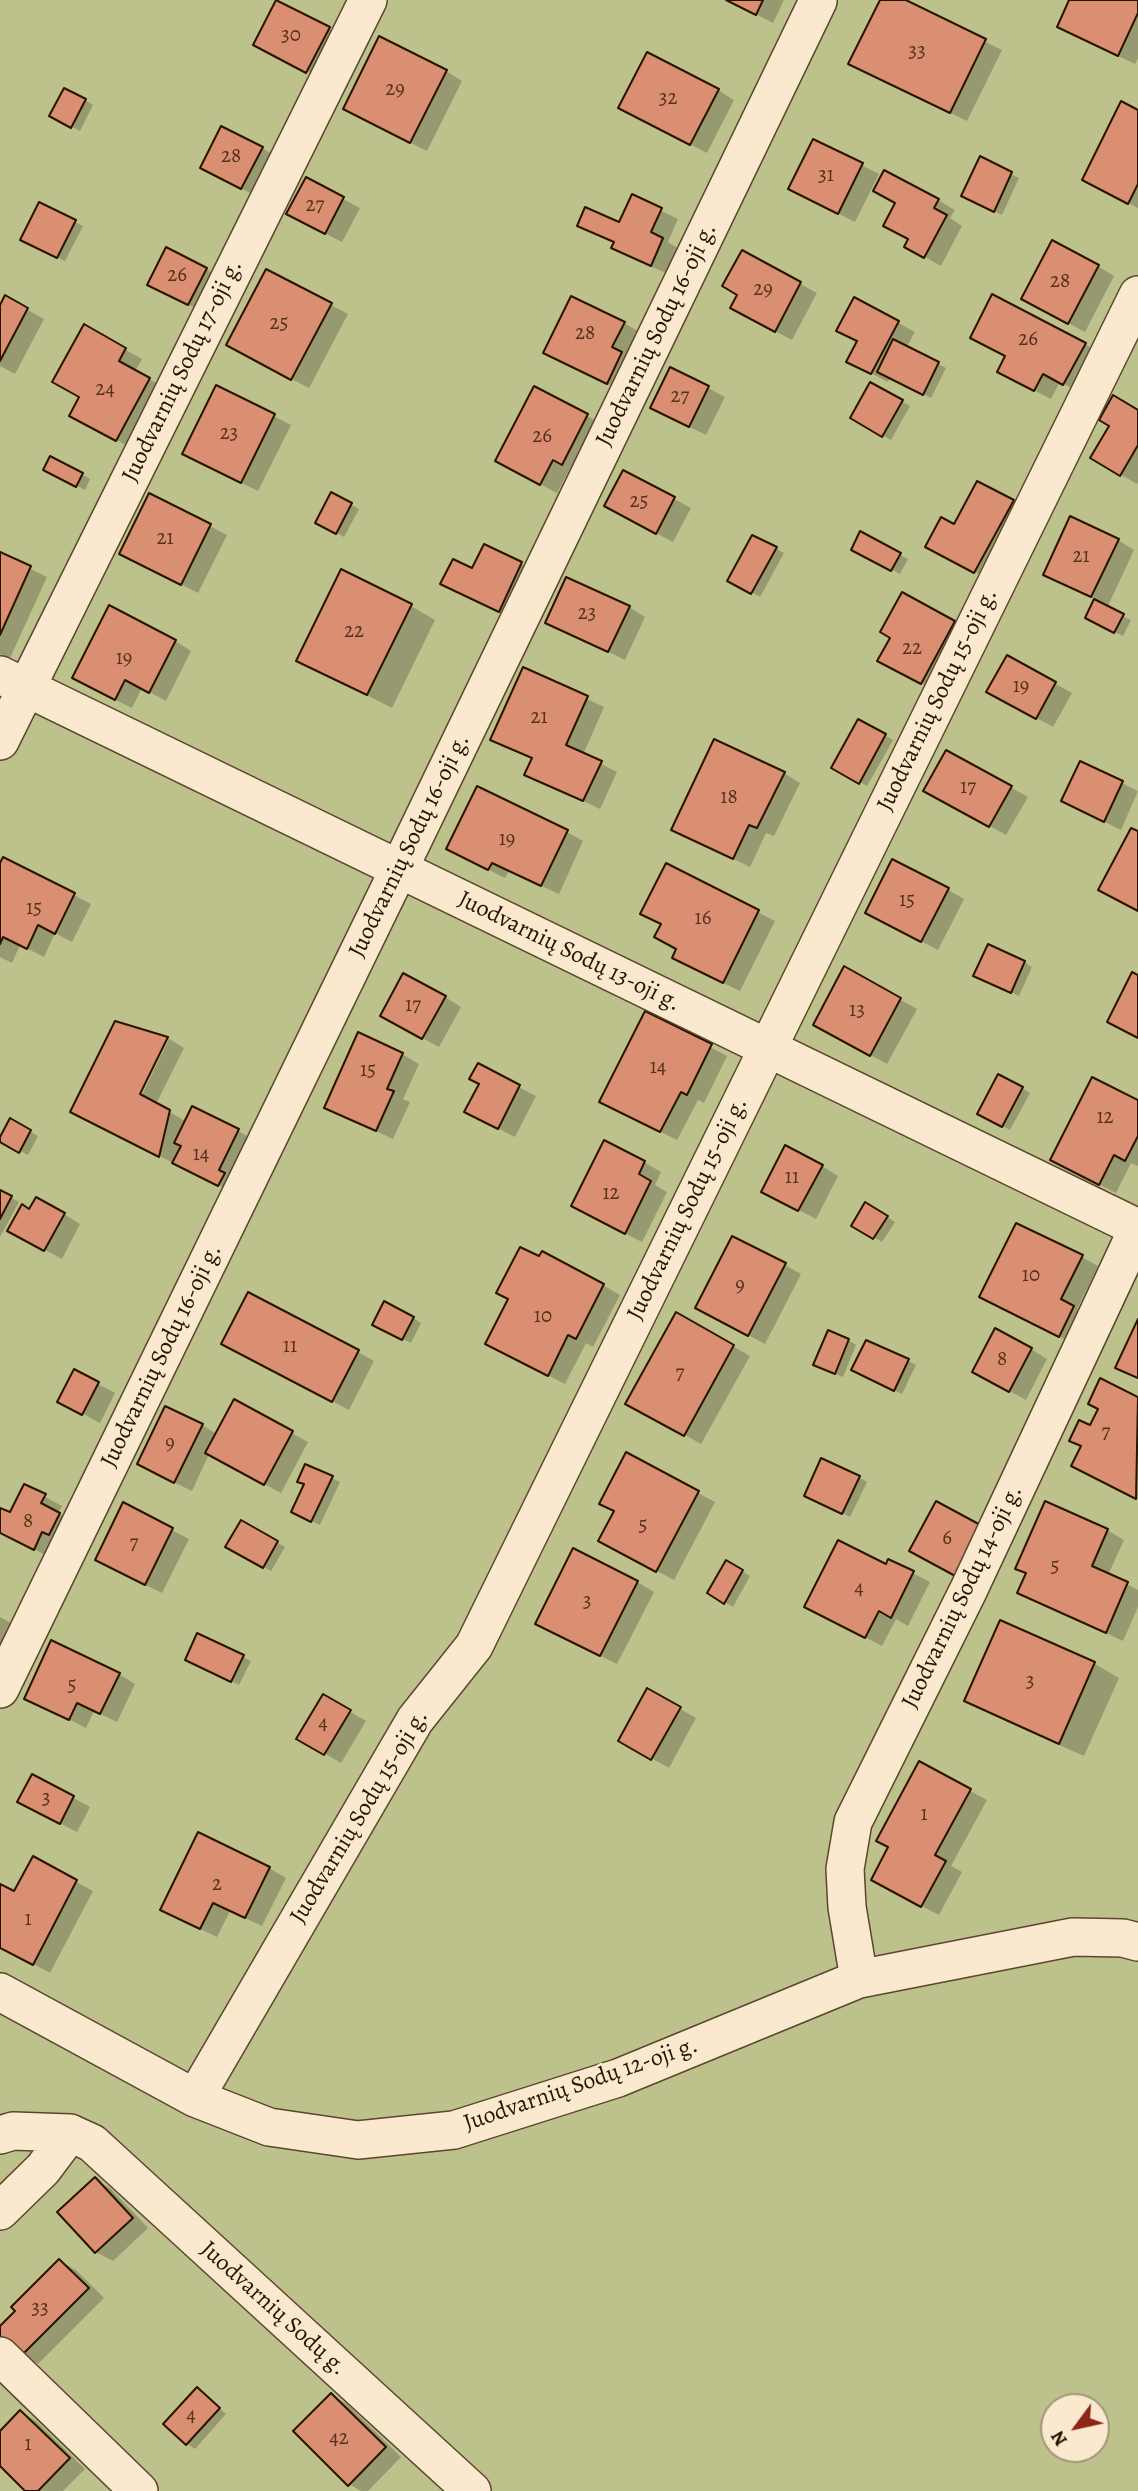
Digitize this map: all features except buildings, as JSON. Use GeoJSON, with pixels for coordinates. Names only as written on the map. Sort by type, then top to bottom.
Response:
{"type":"FeatureCollection","features":[{"type":"Feature","properties":{"kind":"street","name":"Juodvarnių Sodų 17-oji g."},"geometry":{"type":"LineString","coordinates":[[0,741],[13,681],[368,0]]}},
{"type":"Feature","properties":{"kind":"street","name":"Juodvarnių Sodų 16-oji g."},"geometry":{"type":"LineString","coordinates":[[0,1689],[818,1]]}},
{"type":"Feature","properties":{"kind":"street","name":"Juodvarnių Sodų 15-oji g."},"geometry":{"type":"LineString","coordinates":[[195,2098],[415,1720],[474,1646],[1138,295]]}},
{"type":"Feature","properties":{"kind":"street","name":"Juodvarnių Sodų 13-oji g."},"geometry":{"type":"LineString","coordinates":[[13,681],[1138,1228]]}},
{"type":"Feature","properties":{"kind":"street","name":"Juodvarnių Sodų 14-oji g."},"geometry":{"type":"LineString","coordinates":[[859,1979],[845,1869],[853,1822],[968,1591],[1138,1228]]}},
{"type":"Feature","properties":{"kind":"street","name":"Juodvarnių Sodų 12-oji g."},"geometry":{"type":"LineString","coordinates":[[0,1993],[195,2098],[269,2127],[358,2140],[454,2130],[618,2078],[859,1979],[1073,1937],[1123,1938],[1138,1942]]}},
{"type":"Feature","properties":{"kind":"street"},"geometry":{"type":"LineString","coordinates":[[0,2135],[13,2131],[69,2133]]}},
{"type":"Feature","properties":{"kind":"street"},"geometry":{"type":"LineString","coordinates":[[0,2211],[43,2169],[69,2133]]}},
{"type":"Feature","properties":{"kind":"street","name":"Juodvarnių Sodų g."},"geometry":{"type":"LineString","coordinates":[[69,2133],[92,2143],[472,2491]]}},
{"type":"Feature","properties":{"kind":"street"},"geometry":{"type":"LineString","coordinates":[[0,2356],[139,2491]]}},
{"type":"Feature","properties":{"kind":"green space"},"geometry":{"type":"Polygon","coordinates":[[[0,0],[1138,0],[1138,2491],[0,2491],[0,0]]]}}]}
